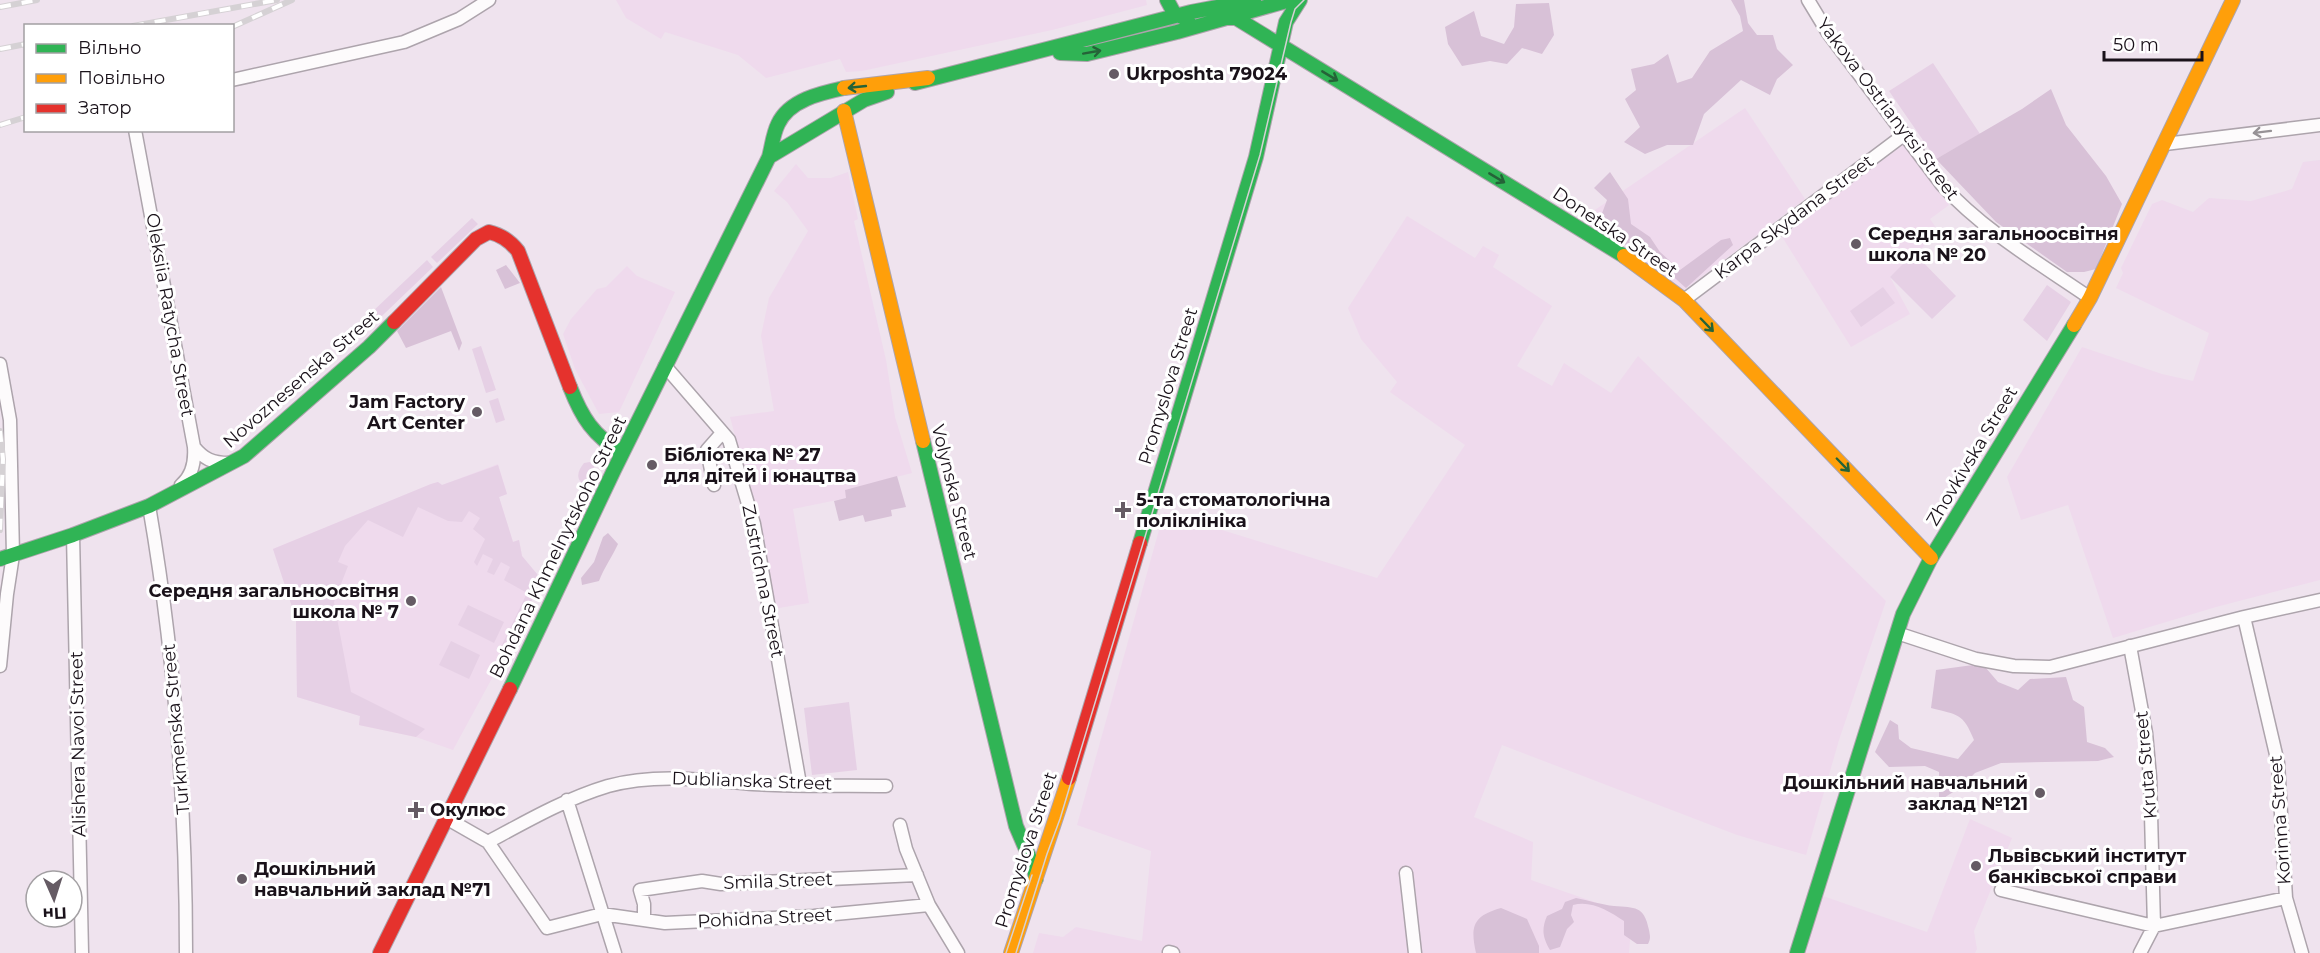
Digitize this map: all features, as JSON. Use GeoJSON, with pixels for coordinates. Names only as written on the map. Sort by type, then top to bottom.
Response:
{"type":"FeatureCollection","features":[{"type":"Feature","properties":{"kind":"street"},"geometry":{"type":"LineString","coordinates":[[234,80],[404,42],[459,19],[489,0]]}},
{"type":"Feature","properties":{"kind":"street"},"geometry":{"type":"LineString","coordinates":[[1167,0],[1176,16]]}},
{"type":"Feature","properties":{"kind":"street"},"geometry":{"type":"LineString","coordinates":[[769,157],[864,100],[928,78],[1176,16],[1254,0]]}},
{"type":"Feature","properties":{"kind":"street"},"geometry":{"type":"LineString","coordinates":[[1034,52],[1087,54],[1290,0]]}},
{"type":"Feature","properties":{"kind":"street","name":"Promyslova Street"},"geometry":{"type":"LineString","coordinates":[[1011,953],[1055,824],[1256,157],[1286,22],[1299,0]]}},
{"type":"Feature","properties":{"kind":"street","name":"Yakova Ostrianytsi Street"},"geometry":{"type":"LineString","coordinates":[[1808,0],[1828,33],[1957,201],[1999,235],[2090,298]]}},
{"type":"Feature","properties":{"kind":"street","name":"Zhovkivska Street"},"geometry":{"type":"LineString","coordinates":[[1797,953],[1903,614],[1931,558],[2090,298],[2233,0]]}},
{"type":"Feature","properties":{"kind":"street","name":"Donetska Street"},"geometry":{"type":"LineString","coordinates":[[1176,16],[1213,21],[1236,18],[1630,260],[1684,300],[1931,558]]}},
{"type":"Feature","properties":{"kind":"street"},"geometry":{"type":"LineString","coordinates":[[807,136],[794,140],[786,137],[780,120],[785,113],[805,99],[828,90],[928,78]]}},
{"type":"Feature","properties":{"kind":"street"},"geometry":{"type":"LineString","coordinates":[[828,90],[841,100],[844,111]]}},
{"type":"Feature","properties":{"kind":"street","name":"Volynska Street"},"geometry":{"type":"LineString","coordinates":[[844,111],[1016,826],[1034,868],[1036,879]]}},
{"type":"Feature","properties":{"kind":"street","name":"Bohdana Khmelnytskoho Street"},"geometry":{"type":"LineString","coordinates":[[380,953],[622,453],[769,157],[780,120]]}},
{"type":"Feature","properties":{"kind":"street"},"geometry":{"type":"LineString","coordinates":[[2165,144],[2320,125]]}},
{"type":"Feature","properties":{"kind":"street","name":"Oleksiia Ratycha Street"},"geometry":{"type":"LineString","coordinates":[[135,132],[194,447],[195,460],[191,472],[185,482],[173,492]]}},
{"type":"Feature","properties":{"kind":"street","name":"Karpa Skydana Street"},"geometry":{"type":"LineString","coordinates":[[1684,300],[1905,135]]}},
{"type":"Feature","properties":{"kind":"street","name":"Novoznesenska Street"},"geometry":{"type":"LineString","coordinates":[[7,557],[149,506],[244,456],[369,347],[476,239],[489,232],[500,234],[510,240],[518,251],[580,412],[594,434],[605,444],[622,453]]}},
{"type":"Feature","properties":{"kind":"street"},"geometry":{"type":"LineString","coordinates":[[0,364],[10,420],[7,594],[0,666]]}},
{"type":"Feature","properties":{"kind":"street","name":"Zustrichna Street"},"geometry":{"type":"LineString","coordinates":[[665,366],[729,440],[754,524],[800,784]]}},
{"type":"Feature","properties":{"kind":"street"},"geometry":{"type":"LineString","coordinates":[[714,485],[707,450],[722,433]]}},
{"type":"Feature","properties":{"kind":"street"},"geometry":{"type":"LineString","coordinates":[[194,447],[203,457],[213,462],[228,463],[244,456]]}},
{"type":"Feature","properties":{"kind":"street","name":"Turkmenska Street"},"geometry":{"type":"LineString","coordinates":[[149,506],[164,601],[179,729],[185,847],[186,953]]}},
{"type":"Feature","properties":{"kind":"street","name":"Alishera Navoi Street"},"geometry":{"type":"LineString","coordinates":[[73,535],[82,953]]}},
{"type":"Feature","properties":{"kind":"street"},"geometry":{"type":"LineString","coordinates":[[0,606],[7,594]]}},
{"type":"Feature","properties":{"kind":"street"},"geometry":{"type":"LineString","coordinates":[[1897,633],[1976,659],[2014,666],[2050,667],[2244,617],[2320,600]]}},
{"type":"Feature","properties":{"kind":"street","name":"Korinna Street"},"geometry":{"type":"LineString","coordinates":[[2244,617],[2278,763],[2286,898],[2302,953]]}},
{"type":"Feature","properties":{"kind":"street","name":"Kruta Street"},"geometry":{"type":"LineString","coordinates":[[2130,646],[2146,733],[2150,777],[2154,926],[2140,953]]}},
{"type":"Feature","properties":{"kind":"street","name":"Dublianska Street"},"geometry":{"type":"LineString","coordinates":[[488,842],[567,801],[610,786],[663,778],[694,778],[755,784],[886,786]]}},
{"type":"Feature","properties":{"kind":"street"},"geometry":{"type":"LineString","coordinates":[[567,801],[615,953]]}},
{"type":"Feature","properties":{"kind":"street"},"geometry":{"type":"LineString","coordinates":[[446,818],[488,842],[547,928],[603,914]]}},
{"type":"Feature","properties":{"kind":"street"},"geometry":{"type":"LineString","coordinates":[[900,825],[928,905],[958,953]]}},
{"type":"Feature","properties":{"kind":"street"},"geometry":{"type":"LineString","coordinates":[[1406,873],[1415,953]]}},
{"type":"Feature","properties":{"kind":"street","name":"Smila Street"},"geometry":{"type":"LineString","coordinates":[[644,920],[644,904],[640,890],[702,881],[721,884],[917,875]]}},
{"type":"Feature","properties":{"kind":"street"},"geometry":{"type":"LineString","coordinates":[[2001,890],[2154,926],[2286,898]]}},
{"type":"Feature","properties":{"kind":"street","name":"Pohidna Street"},"geometry":{"type":"LineString","coordinates":[[603,914],[665,923],[814,916],[928,905]]}},
{"type":"Feature","properties":{"kind":"shaded area"},"geometry":{"type":"Polygon","coordinates":[[[616,0],[1146,0],[1147,5],[1052,30],[862,71],[846,72],[840,59],[766,78],[738,55],[665,32],[661,39],[626,18],[616,0]]]}},
{"type":"Feature","properties":{"kind":"shaded area"},"geometry":{"type":"Polygon","coordinates":[[[1731,0],[1744,0],[1748,23],[1757,35],[1773,35],[1777,49],[1793,65],[1777,79],[1770,95],[1741,80],[1704,114],[1693,145],[1667,145],[1645,154],[1624,142],[1640,127],[1625,99],[1636,90],[1631,69],[1654,64],[1668,54],[1677,83],[1692,78],[1710,51],[1743,31],[1740,16],[1731,0]]]}},
{"type":"Feature","properties":{"kind":"shaded area"},"geometry":{"type":"Polygon","coordinates":[[[1549,3],[1554,35],[1542,54],[1522,48],[1507,64],[1490,61],[1462,66],[1448,44],[1445,27],[1474,11],[1481,36],[1504,44],[1514,27],[1516,4],[1549,3]]]}},
{"type":"Feature","properties":{"kind":"shaded area"},"geometry":{"type":"Polygon","coordinates":[[[1933,63],[1980,134],[1936,159],[1889,91],[1933,63]]]}},
{"type":"Feature","properties":{"kind":"shaded area"},"geometry":{"type":"Polygon","coordinates":[[[2051,89],[2066,125],[2106,176],[2122,204],[2096,269],[2084,272],[2067,272],[1996,222],[1936,159],[2022,109],[2051,89]]]}},
{"type":"Feature","properties":{"kind":"shaded area"},"geometry":{"type":"Polygon","coordinates":[[[1745,108],[1805,199],[1684,290],[1583,218],[1745,108]]]}},
{"type":"Feature","properties":{"kind":"shaded area","name":"Середня загальноосвітня школа № 20"},"geometry":{"type":"Polygon","coordinates":[[[1903,145],[1949,205],[1930,219],[1939,232],[1890,277],[1910,314],[1851,347],[1781,235],[1903,145]]]}},
{"type":"Feature","properties":{"kind":"shaded area"},"geometry":{"type":"Polygon","coordinates":[[[2320,160],[2320,580],[2216,607],[2113,638],[2068,505],[2021,520],[2007,477],[2082,347],[2162,374],[2193,381],[2209,333],[2116,288],[2123,273],[2121,268],[2152,204],[2162,200],[2193,212],[2209,198],[2251,201],[2292,189],[2303,162],[2320,160]]]}},
{"type":"Feature","properties":{"kind":"shaded area"},"geometry":{"type":"Polygon","coordinates":[[[796,164],[808,178],[831,178],[848,172],[858,219],[854,221],[886,360],[895,417],[912,473],[845,490],[847,498],[793,509],[809,603],[773,609],[758,523],[730,417],[774,411],[761,336],[769,298],[808,231],[787,202],[774,191],[796,164]]]}},
{"type":"Feature","properties":{"kind":"shaded area"},"geometry":{"type":"Polygon","coordinates":[[[1610,172],[1628,199],[1631,224],[1650,237],[1660,252],[1680,270],[1721,240],[1730,238],[1733,245],[1686,288],[1667,271],[1604,231],[1601,216],[1607,200],[1594,188],[1610,172]]]}},
{"type":"Feature","properties":{"kind":"shaded area"},"geometry":{"type":"Polygon","coordinates":[[[1407,216],[1475,258],[1483,246],[1499,255],[1493,267],[1552,306],[1517,366],[1552,386],[1564,363],[1611,393],[1638,356],[1886,601],[1839,740],[1806,855],[1737,835],[1502,745],[1474,817],[1533,842],[1531,880],[1632,915],[1629,953],[1033,953],[1039,933],[1063,937],[1076,927],[1142,941],[1151,851],[1077,825],[1164,512],[1377,578],[1465,445],[1390,392],[1397,382],[1361,339],[1348,308],[1407,216]]]}},
{"type":"Feature","properties":{"kind":"shaded area"},"geometry":{"type":"Polygon","coordinates":[[[472,218],[478,224],[437,263],[431,257],[472,218]]]}},
{"type":"Feature","properties":{"kind":"shaded area"},"geometry":{"type":"Polygon","coordinates":[[[1914,253],[1956,296],[1932,319],[1890,277],[1914,253]]]}},
{"type":"Feature","properties":{"kind":"shaded area"},"geometry":{"type":"Polygon","coordinates":[[[427,260],[433,267],[360,337],[353,330],[427,260]]]}},
{"type":"Feature","properties":{"kind":"shaded area"},"geometry":{"type":"Polygon","coordinates":[[[506,265],[520,283],[505,289],[496,270],[506,265]]]}},
{"type":"Feature","properties":{"kind":"shaded area"},"geometry":{"type":"Polygon","coordinates":[[[627,266],[637,276],[675,292],[619,412],[599,414],[575,369],[563,334],[571,319],[597,289],[606,287],[627,266]]]}},
{"type":"Feature","properties":{"kind":"shaded area"},"geometry":{"type":"Polygon","coordinates":[[[2047,285],[2071,302],[2047,341],[2023,320],[2047,285]]]}},
{"type":"Feature","properties":{"kind":"shaded area"},"geometry":{"type":"Polygon","coordinates":[[[441,287],[462,343],[459,351],[451,331],[406,348],[397,331],[441,287]]]}},
{"type":"Feature","properties":{"kind":"shaded area"},"geometry":{"type":"Polygon","coordinates":[[[1883,287],[1895,303],[1861,327],[1850,311],[1883,287]]]}},
{"type":"Feature","properties":{"kind":"shaded area"},"geometry":{"type":"Polygon","coordinates":[[[481,346],[496,390],[486,393],[472,349],[481,346]]]}},
{"type":"Feature","properties":{"kind":"shaded area"},"geometry":{"type":"Polygon","coordinates":[[[498,398],[505,420],[496,423],[489,401],[498,398]]]}},
{"type":"Feature","properties":{"kind":"shaded area"},"geometry":{"type":"Polygon","coordinates":[[[590,462],[594,465],[593,476],[588,482],[582,483],[578,476],[579,470],[584,463],[590,462]]]}},
{"type":"Feature","properties":{"kind":"shaded area","name":"Середня загальноосвітня школа № 7"},"geometry":{"type":"Polygon","coordinates":[[[498,464],[507,494],[499,497],[513,542],[519,540],[522,556],[537,574],[540,584],[453,750],[416,737],[359,725],[360,716],[297,697],[296,619],[273,549],[431,484],[438,482],[442,485],[498,464]]]}},
{"type":"Feature","properties":{"kind":"shaded area"},"geometry":{"type":"Polygon","coordinates":[[[498,465],[507,494],[499,497],[513,542],[519,540],[522,556],[537,574],[540,584],[506,652],[500,649],[527,593],[504,580],[510,567],[501,562],[494,575],[487,572],[493,559],[483,554],[477,566],[474,562],[485,539],[473,529],[480,518],[469,511],[462,522],[448,521],[418,507],[403,537],[368,520],[345,546],[338,562],[348,566],[334,602],[351,692],[425,729],[416,737],[359,725],[360,716],[297,697],[296,619],[273,549],[431,484],[438,482],[442,485],[498,465]]]}},
{"type":"Feature","properties":{"kind":"shaded area"},"geometry":{"type":"Polygon","coordinates":[[[897,476],[906,507],[891,510],[892,516],[865,522],[863,515],[839,521],[834,501],[846,498],[845,490],[897,476]]]}},
{"type":"Feature","properties":{"kind":"shaded area"},"geometry":{"type":"Polygon","coordinates":[[[608,533],[618,544],[616,549],[599,581],[582,585],[581,578],[594,562],[603,537],[608,533]]]}},
{"type":"Feature","properties":{"kind":"shaded area"},"geometry":{"type":"Polygon","coordinates":[[[468,605],[504,622],[494,643],[458,625],[468,605]]]}},
{"type":"Feature","properties":{"kind":"shaded area"},"geometry":{"type":"Polygon","coordinates":[[[451,641],[480,655],[469,679],[439,665],[451,641]]]}},
{"type":"Feature","properties":{"kind":"shaded area"},"geometry":{"type":"Polygon","coordinates":[[[1973,665],[1986,668],[1998,682],[2018,690],[2030,679],[2066,677],[2073,700],[2084,707],[2087,742],[2105,748],[2114,757],[2098,761],[2001,763],[1975,773],[1961,787],[1939,801],[1939,772],[1925,766],[1889,767],[1875,752],[1890,720],[1898,725],[1899,739],[1911,748],[1958,759],[1974,740],[1963,720],[1958,716],[1931,708],[1936,670],[1973,665]]]}},
{"type":"Feature","properties":{"kind":"shaded area"},"geometry":{"type":"Polygon","coordinates":[[[849,702],[857,770],[812,775],[804,708],[849,702]]]}},
{"type":"Feature","properties":{"kind":"shaded area","name":"Львівський інститут банківської справи"},"geometry":{"type":"Polygon","coordinates":[[[1970,819],[2012,838],[1974,931],[1977,949],[1975,953],[1802,953],[1820,895],[1927,932],[1970,819]]]}},
{"type":"Feature","properties":{"kind":"shaded area"},"geometry":{"type":"Polygon","coordinates":[[[1576,898],[1605,905],[1638,909],[1647,922],[1650,937],[1648,944],[1637,944],[1624,935],[1624,921],[1600,907],[1580,904],[1573,905],[1571,915],[1574,922],[1567,929],[1560,947],[1550,950],[1544,934],[1547,916],[1562,909],[1565,902],[1576,898]]]}},
{"type":"Feature","properties":{"kind":"shaded area"},"geometry":{"type":"Polygon","coordinates":[[[1501,908],[1527,919],[1539,946],[1539,953],[1476,953],[1473,936],[1476,923],[1484,915],[1501,908]]]}},
{"type":"Feature","properties":{"kind":"tram line"},"geometry":{"type":"LineString","coordinates":[[1016,953],[1060,819],[1260,155],[1291,22],[1295,9],[1304,0]]}},
{"type":"Feature","properties":{"kind":"tram line"},"geometry":{"type":"LineString","coordinates":[[1006,953],[1032,875]]}},
{"type":"Feature","properties":{"kind":"railway"},"geometry":{"type":"LineString","coordinates":[[0,7],[37,0]]}},
{"type":"Feature","properties":{"kind":"railway"},"geometry":{"type":"LineString","coordinates":[[144,24],[277,0]]}},
{"type":"Feature","properties":{"kind":"railway"},"geometry":{"type":"LineString","coordinates":[[234,26],[292,0]]}},
{"type":"Feature","properties":{"kind":"railway"},"geometry":{"type":"LineString","coordinates":[[0,49],[24,44]]}},
{"type":"Feature","properties":{"kind":"railway"},"geometry":{"type":"LineString","coordinates":[[0,125],[24,118]]}},
{"type":"Feature","properties":{"kind":"railway"},"geometry":{"type":"LineString","coordinates":[[0,431],[3,459],[0,530]]}},
{"type":"Feature","properties":{"kind":"traffic: fast"},"geometry":{"type":"LineString","coordinates":[[1167,0],[1174,13],[1188,20]]}},
{"type":"Feature","properties":{"kind":"traffic: fast"},"geometry":{"type":"LineString","coordinates":[[915,83],[1191,12],[1254,0]]}},
{"type":"Feature","properties":{"kind":"traffic: fast"},"geometry":{"type":"LineString","coordinates":[[1060,53],[1087,54],[1177,32],[1290,0]]}},
{"type":"Feature","properties":{"kind":"traffic: fast"},"geometry":{"type":"LineString","coordinates":[[1140,543],[1256,157],[1286,22],[1300,0]]}},
{"type":"Feature","properties":{"kind":"traffic: fast"},"geometry":{"type":"LineString","coordinates":[[1222,18],[1236,18],[1624,256]]}},
{"type":"Feature","properties":{"kind":"traffic: fast"},"geometry":{"type":"LineString","coordinates":[[510,689],[614,470],[769,157],[778,124],[783,116],[798,103],[816,95],[844,88]]}},
{"type":"Feature","properties":{"kind":"traffic: fast"},"geometry":{"type":"LineString","coordinates":[[769,157],[864,100],[887,92]]}},
{"type":"Feature","properties":{"kind":"traffic: fast"},"geometry":{"type":"LineString","coordinates":[[0,559],[73,535],[149,506],[244,456],[369,347],[394,322]]}},
{"type":"Feature","properties":{"kind":"traffic: fast"},"geometry":{"type":"LineString","coordinates":[[1797,953],[1903,614],[1931,558],[2074,325]]}},
{"type":"Feature","properties":{"kind":"traffic: fast"},"geometry":{"type":"LineString","coordinates":[[570,387],[579,408],[590,425],[603,439],[622,453]]}},
{"type":"Feature","properties":{"kind":"traffic: fast"},"geometry":{"type":"LineString","coordinates":[[923,441],[1016,826],[1034,868],[1036,879]]}},
{"type":"Feature","properties":{"kind":"traffic: slow"},"geometry":{"type":"LineString","coordinates":[[2074,325],[2090,298],[2233,0]]}},
{"type":"Feature","properties":{"kind":"traffic: slow"},"geometry":{"type":"LineString","coordinates":[[844,88],[928,78]]}},
{"type":"Feature","properties":{"kind":"traffic: slow"},"geometry":{"type":"LineString","coordinates":[[844,111],[923,441]]}},
{"type":"Feature","properties":{"kind":"traffic: slow"},"geometry":{"type":"LineString","coordinates":[[1624,256],[1684,300],[1931,558]]}},
{"type":"Feature","properties":{"kind":"traffic: slow"},"geometry":{"type":"LineString","coordinates":[[1011,953],[1069,778]]}},
{"type":"Feature","properties":{"kind":"traffic: jam"},"geometry":{"type":"LineString","coordinates":[[394,322],[476,239],[489,232],[498,235],[509,241],[518,251],[570,387]]}},
{"type":"Feature","properties":{"kind":"traffic: jam"},"geometry":{"type":"LineString","coordinates":[[1069,778],[1140,543]]}},
{"type":"Feature","properties":{"kind":"traffic: jam"},"geometry":{"type":"LineString","coordinates":[[380,953],[510,689]]}},
{"type":"Feature","properties":{"kind":"place","name":"Ukrposhta 79024"},"geometry":{"type":"Point","coordinates":[1114,74]}},
{"type":"Feature","properties":{"kind":"place","name":"Середня загальноосвітня школа № 20"},"geometry":{"type":"Point","coordinates":[1856,244]}},
{"type":"Feature","properties":{"kind":"place","name":"Jam Factory Art Center"},"geometry":{"type":"Point","coordinates":[477,412]}},
{"type":"Feature","properties":{"kind":"place","name":"Бібліотека № 27 для дітей і юнацтва"},"geometry":{"type":"Point","coordinates":[652,465]}},
{"type":"Feature","properties":{"kind":"place","name":"5-та стоматологічна поліклініка"},"geometry":{"type":"Point","coordinates":[1123,510]}},
{"type":"Feature","properties":{"kind":"place","name":"Середня загальноосвітня школа № 7"},"geometry":{"type":"Point","coordinates":[411,601]}},
{"type":"Feature","properties":{"kind":"place","name":"Дошкільний навчальний заклад №121"},"geometry":{"type":"Point","coordinates":[2040,793]}},
{"type":"Feature","properties":{"kind":"place","name":"Окулюс"},"geometry":{"type":"Point","coordinates":[416,810]}},
{"type":"Feature","properties":{"kind":"place","name":"Львівський інститут банківської справи"},"geometry":{"type":"Point","coordinates":[1976,866]}},
{"type":"Feature","properties":{"kind":"place","name":"Дошкільний навчальний заклад №71"},"geometry":{"type":"Point","coordinates":[242,879]}}]}
